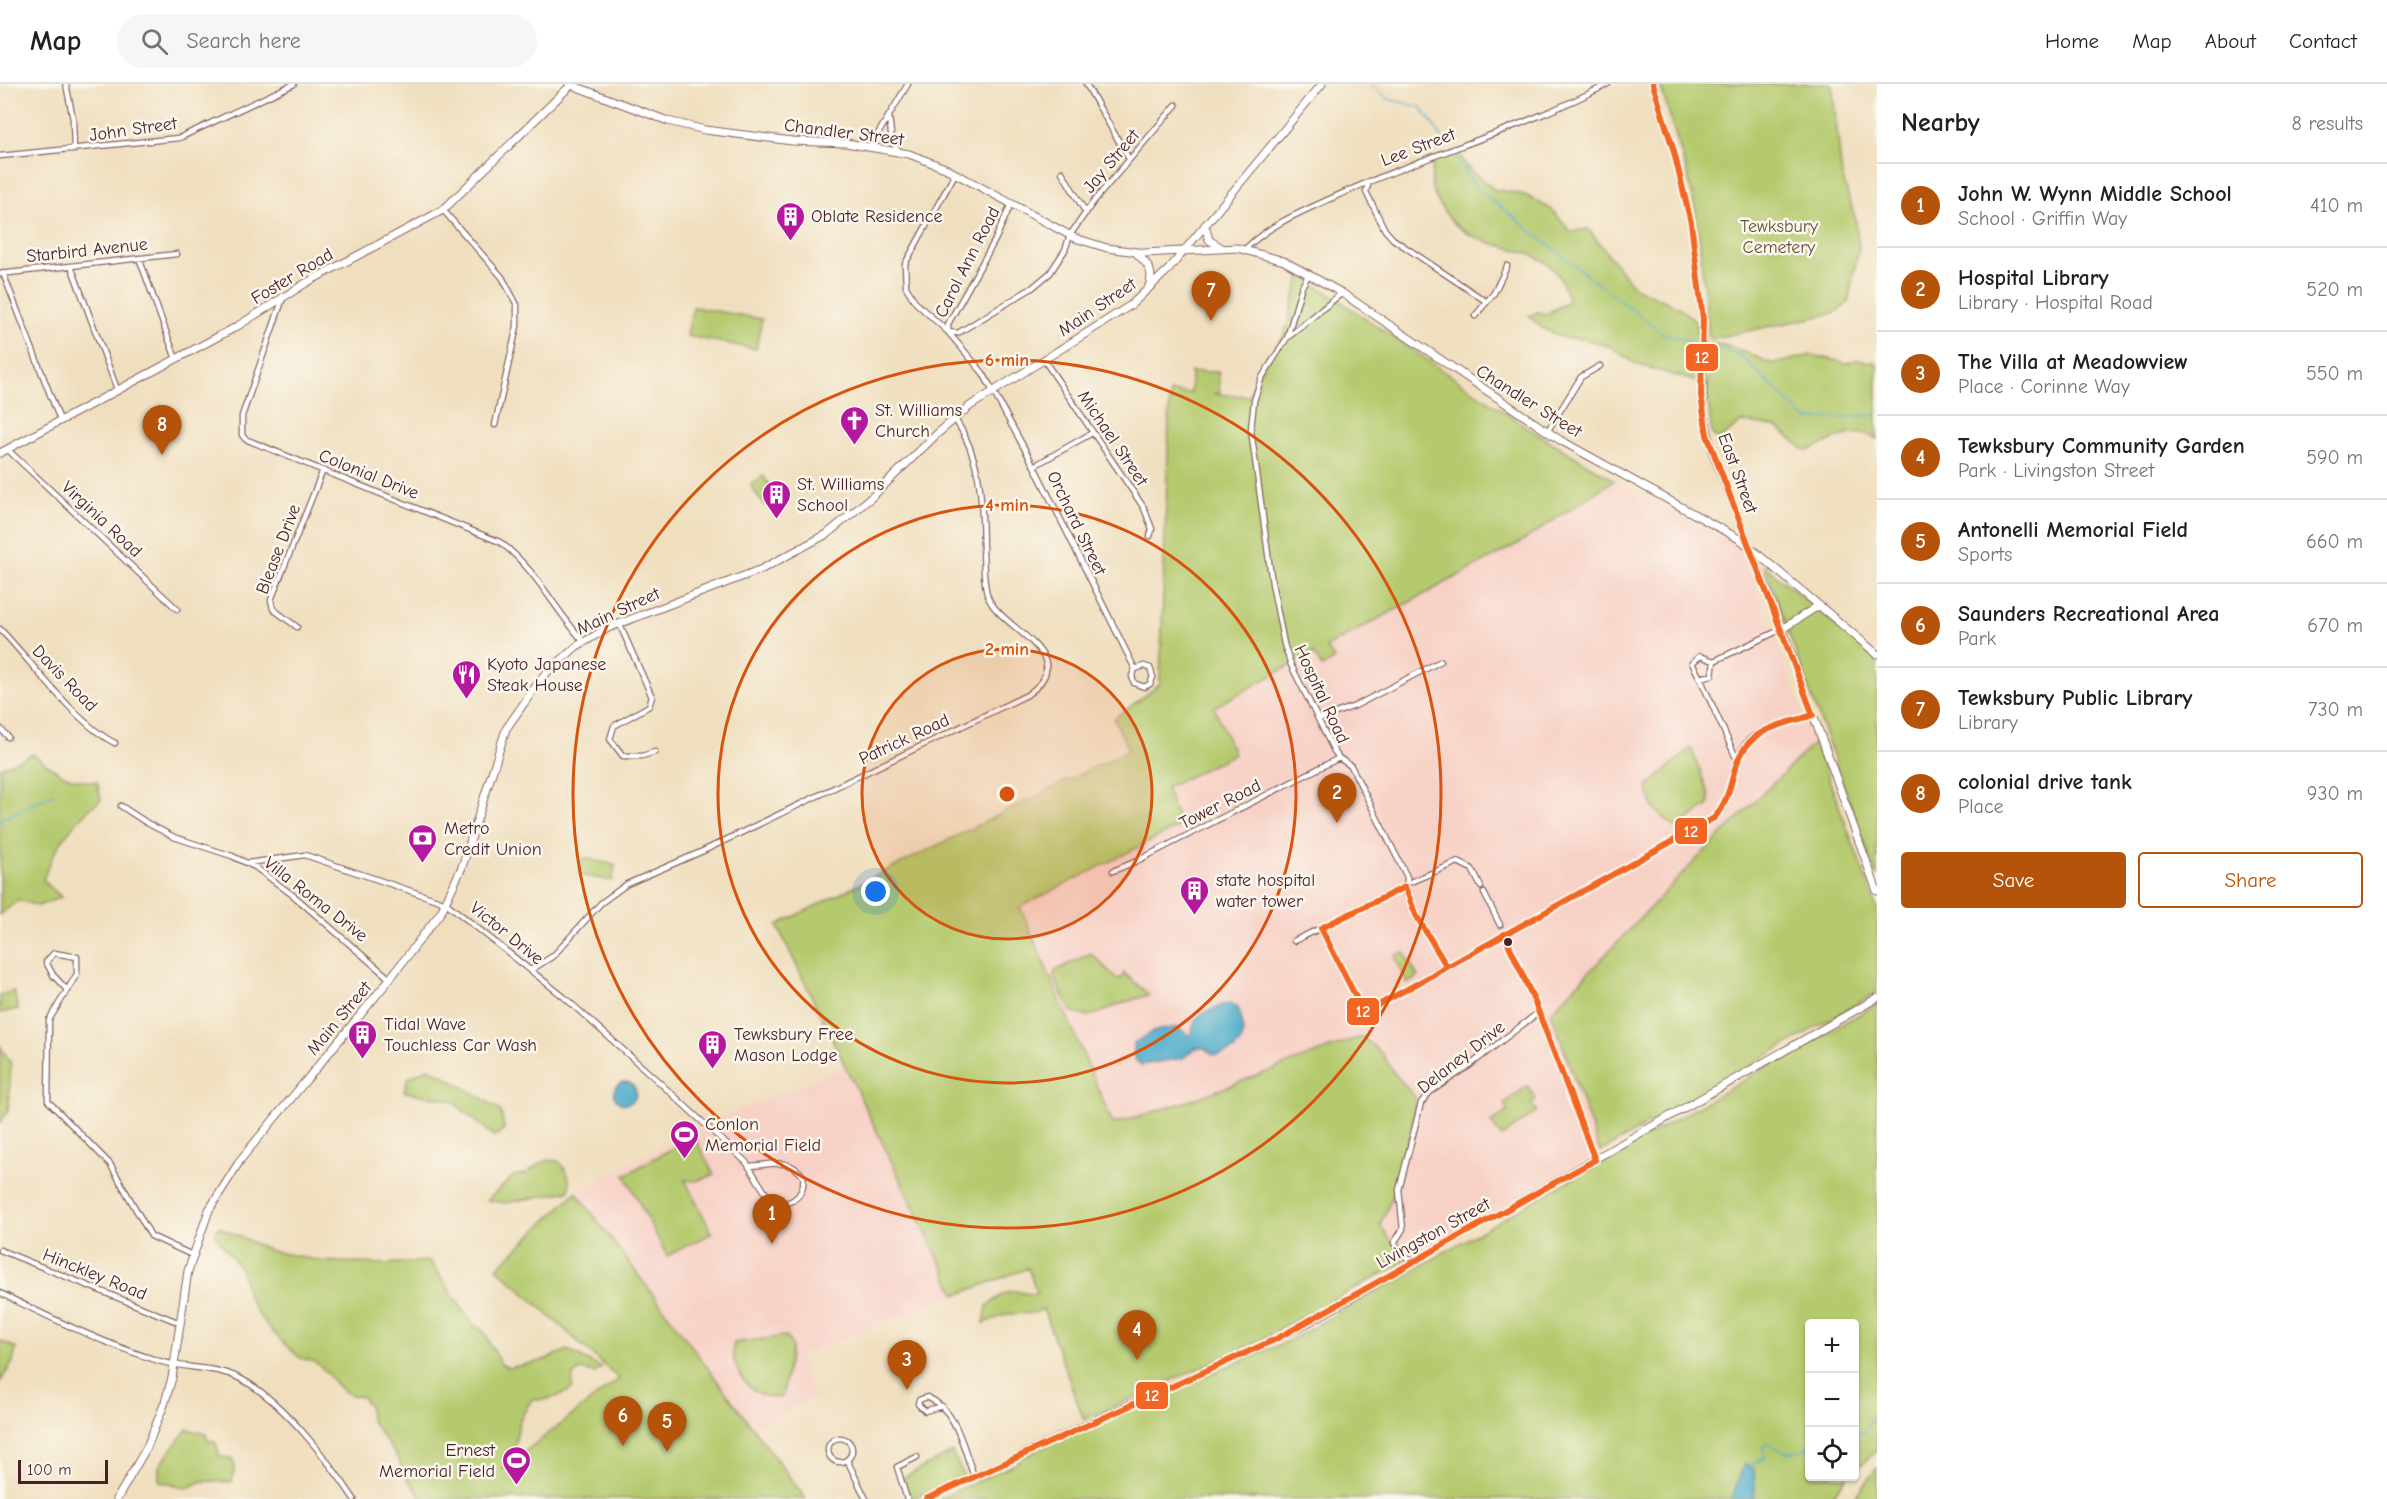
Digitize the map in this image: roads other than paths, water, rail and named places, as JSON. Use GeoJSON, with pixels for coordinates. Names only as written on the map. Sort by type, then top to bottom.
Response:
{"type":"FeatureCollection","features":[{"type":"Feature","properties":{"kind":"main road","name":"Chandler Street"},"geometry":{"type":"LineString","coordinates":[[570,84],[668,121],[705,130],[900,152],[955,174],[1070,236],[1107,248],[1136,253],[1221,248],[1245,249],[1273,256],[1309,273],[1342,293],[1547,432],[1628,479],[1728,532],[1750,547],[1877,654]]}},
{"type":"Feature","properties":{"kind":"main road","name":"Foster Road"},"geometry":{"type":"LineString","coordinates":[[4,451],[176,359],[365,250],[443,210],[570,84]]}},
{"type":"Feature","properties":{"kind":"main road","name":"Main Street"},"geometry":{"type":"LineString","coordinates":[[117,1499],[147,1447],[159,1419],[174,1364],[192,1255],[209,1210],[231,1173],[390,979],[447,903],[465,860],[490,773],[506,729],[543,676],[584,642],[619,623],[762,569],[827,534],[873,496],[955,419],[992,392],[1147,292],[1184,251],[1322,84]]}},
{"type":"Feature","properties":{"kind":"main road","name":"East Street"},"geometry":{"type":"LineString","coordinates":[[1653,84],[1674,153],[1691,223],[1703,319],[1701,394],[1707,435],[1782,630],[1877,891]]}},
{"type":"Feature","properties":{"kind":"main road"},"geometry":{"type":"LineString","coordinates":[[1205,225],[1209,240],[1221,248]]}},
{"type":"Feature","properties":{"kind":"main road"},"geometry":{"type":"LineString","coordinates":[[1136,253],[1151,270],[1147,292]]}},
{"type":"Feature","properties":{"kind":"main road"},"geometry":{"type":"LineString","coordinates":[[1782,630],[1818,606]]}},
{"type":"Feature","properties":{"kind":"main road","name":"Livingston Street"},"geometry":{"type":"LineString","coordinates":[[926,1499],[1258,1348],[1595,1160],[1877,998]]}},
{"type":"Feature","properties":{"kind":"street"},"geometry":{"type":"LineString","coordinates":[[66,84],[73,119],[74,150]]}},
{"type":"Feature","properties":{"kind":"street","name":"John Street"},"geometry":{"type":"LineString","coordinates":[[0,156],[179,138],[294,84]]}},
{"type":"Feature","properties":{"kind":"street"},"geometry":{"type":"LineString","coordinates":[[870,147],[908,84]]}},
{"type":"Feature","properties":{"kind":"street"},"geometry":{"type":"LineString","coordinates":[[1086,84],[1128,159]]}},
{"type":"Feature","properties":{"kind":"street","name":"Lee Street"},"geometry":{"type":"LineString","coordinates":[[1245,249],[1265,232],[1369,182],[1513,126],[1608,84]]}},
{"type":"Feature","properties":{"kind":"street","name":"Jay Street"},"geometry":{"type":"LineString","coordinates":[[948,332],[958,333],[1043,280],[1058,263],[1070,236],[1086,213],[1128,159],[1176,105]]}},
{"type":"Feature","properties":{"kind":"street"},"geometry":{"type":"LineString","coordinates":[[888,116],[892,142],[900,152]]}},
{"type":"Feature","properties":{"kind":"street"},"geometry":{"type":"LineString","coordinates":[[1062,172],[1086,213]]}},
{"type":"Feature","properties":{"kind":"street","name":"Orchard Street"},"geometry":{"type":"LineString","coordinates":[[955,174],[905,264],[905,280],[910,294],[948,332],[983,373],[1034,466],[1135,669],[1132,679],[1137,685],[1144,687],[1150,684],[1153,677],[1150,668],[1140,666],[1135,669]]}},
{"type":"Feature","properties":{"kind":"street"},"geometry":{"type":"LineString","coordinates":[[1369,182],[1366,192],[1385,230],[1393,239],[1487,302]]}},
{"type":"Feature","properties":{"kind":"street","name":"Carol Ann Road"},"geometry":{"type":"LineString","coordinates":[[948,332],[948,324],[995,240],[1011,204]]}},
{"type":"Feature","properties":{"kind":"street"},"geometry":{"type":"LineString","coordinates":[[443,210],[502,277],[517,305],[517,326],[495,425]]}},
{"type":"Feature","properties":{"kind":"street","name":"Starbird Avenue"},"geometry":{"type":"LineString","coordinates":[[2,274],[177,254]]}},
{"type":"Feature","properties":{"kind":"street"},"geometry":{"type":"LineString","coordinates":[[139,258],[176,359]]}},
{"type":"Feature","properties":{"kind":"street"},"geometry":{"type":"LineString","coordinates":[[71,266],[117,389]]}},
{"type":"Feature","properties":{"kind":"street"},"geometry":{"type":"LineString","coordinates":[[1475,316],[1487,302],[1507,266]]}},
{"type":"Feature","properties":{"kind":"street","name":"Hospital Road"},"geometry":{"type":"LineString","coordinates":[[1309,273],[1301,289],[1287,338],[1261,379],[1254,401],[1251,430],[1279,625],[1291,664],[1339,758],[1351,766],[1407,885],[1416,915],[1447,967]]}},
{"type":"Feature","properties":{"kind":"street"},"geometry":{"type":"LineString","coordinates":[[2,274],[60,420]]}},
{"type":"Feature","properties":{"kind":"street","name":"Hospital Road"},"geometry":{"type":"LineString","coordinates":[[1287,338],[1342,293]]}},
{"type":"Feature","properties":{"kind":"street","name":"Colonial Drive"},"geometry":{"type":"LineString","coordinates":[[283,298],[240,430],[246,439],[500,542],[529,568],[553,605],[584,642]]}},
{"type":"Feature","properties":{"kind":"street","name":"Michael Street"},"geometry":{"type":"LineString","coordinates":[[1044,360],[1144,508],[1152,529],[1150,536]]}},
{"type":"Feature","properties":{"kind":"street"},"geometry":{"type":"LineString","coordinates":[[1547,432],[1581,377],[1600,366]]}},
{"type":"Feature","properties":{"kind":"street","name":"Patrick Road"},"geometry":{"type":"LineString","coordinates":[[531,970],[553,956],[601,903],[627,884],[712,846],[1027,695],[1041,682],[1045,669],[1041,650],[998,612],[988,598],[983,557],[980,479],[968,443],[955,419]]}},
{"type":"Feature","properties":{"kind":"street"},"geometry":{"type":"LineString","coordinates":[[1034,466],[1092,433]]}},
{"type":"Feature","properties":{"kind":"street","name":"Virginia Road"},"geometry":{"type":"LineString","coordinates":[[4,451],[177,609]]}},
{"type":"Feature","properties":{"kind":"street","name":"Blease Drive"},"geometry":{"type":"LineString","coordinates":[[297,627],[273,609],[271,600],[323,470]]}},
{"type":"Feature","properties":{"kind":"street"},"geometry":{"type":"LineString","coordinates":[[619,623],[652,697],[649,706],[614,726],[610,739],[623,756],[642,756],[655,752]]}},
{"type":"Feature","properties":{"kind":"street","name":"Davis Road"},"geometry":{"type":"LineString","coordinates":[[0,629],[60,696],[101,734],[114,742]]}},
{"type":"Feature","properties":{"kind":"street"},"geometry":{"type":"LineString","coordinates":[[1714,661],[1782,630]]}},
{"type":"Feature","properties":{"kind":"street"},"geometry":{"type":"LineString","coordinates":[[1714,661],[1704,655],[1692,663],[1737,760]]}},
{"type":"Feature","properties":{"kind":"street"},"geometry":{"type":"LineString","coordinates":[[1319,719],[1355,706],[1441,661]]}},
{"type":"Feature","properties":{"kind":"street"},"geometry":{"type":"LineString","coordinates":[[1700,678],[1712,675],[1714,661]]}},
{"type":"Feature","properties":{"kind":"street"},"geometry":{"type":"LineString","coordinates":[[1321,928],[1364,1013],[1714,818],[1726,803],[1737,760],[1754,736],[1813,716]]}},
{"type":"Feature","properties":{"kind":"street"},"geometry":{"type":"LineString","coordinates":[[0,728],[8,737]]}},
{"type":"Feature","properties":{"kind":"street","name":"Tower Road"},"geometry":{"type":"LineString","coordinates":[[1113,870],[1137,861],[1339,758]]}},
{"type":"Feature","properties":{"kind":"street","name":"Villa Roma Drive"},"geometry":{"type":"LineString","coordinates":[[121,806],[147,824],[174,837],[248,863],[294,896],[390,979]]}},
{"type":"Feature","properties":{"kind":"street","name":"Victor Drive"},"geometry":{"type":"LineString","coordinates":[[248,863],[305,855],[447,903],[531,970],[704,1123],[750,1166],[770,1200],[782,1203],[796,1199],[802,1193],[803,1176],[797,1168],[777,1163],[750,1166]]}},
{"type":"Feature","properties":{"kind":"street"},"geometry":{"type":"LineString","coordinates":[[1294,941],[1458,862],[1472,869],[1500,925]]}},
{"type":"Feature","properties":{"kind":"street"},"geometry":{"type":"LineString","coordinates":[[1504,934],[1539,1012],[1595,1160]]}},
{"type":"Feature","properties":{"kind":"street"},"geometry":{"type":"LineString","coordinates":[[67,990],[52,975],[45,962],[54,953],[77,957],[77,974],[67,990],[48,1020],[48,1101],[110,1164],[152,1236],[192,1255]]}},
{"type":"Feature","properties":{"kind":"street","name":"Delaney Drive"},"geometry":{"type":"LineString","coordinates":[[1415,1261],[1407,1258],[1394,1243],[1403,1229],[1399,1190],[1421,1103],[1430,1092],[1469,1066],[1539,1012]]}},
{"type":"Feature","properties":{"kind":"street","name":"Hinckley Road"},"geometry":{"type":"LineString","coordinates":[[0,1250],[180,1323]]}},
{"type":"Feature","properties":{"kind":"street"},"geometry":{"type":"LineString","coordinates":[[0,1293],[126,1350],[174,1364],[229,1374],[259,1391],[317,1448],[354,1499]]}},
{"type":"Feature","properties":{"kind":"street"},"geometry":{"type":"LineString","coordinates":[[942,1406],[925,1411],[918,1404],[923,1397],[927,1397],[942,1406],[955,1423],[974,1476]]}},
{"type":"Feature","properties":{"kind":"street"},"geometry":{"type":"LineString","coordinates":[[848,1460],[837,1462],[831,1458],[828,1451],[833,1441],[840,1438],[848,1441],[852,1449],[848,1460],[866,1499]]}},
{"type":"Feature","properties":{"kind":"street"},"geometry":{"type":"LineString","coordinates":[[907,1499],[897,1467],[917,1457]]}},
{"type":"Feature","properties":{"kind":"water"},"geometry":{"type":"Polygon","coordinates":[[[1227,1003],[1238,1008],[1243,1025],[1241,1040],[1233,1050],[1214,1055],[1204,1048],[1195,1048],[1183,1058],[1141,1065],[1134,1059],[1134,1043],[1155,1031],[1177,1027],[1190,1036],[1196,1019],[1200,1015],[1227,1003]]]}},
{"type":"Feature","properties":{"kind":"water"},"geometry":{"type":"Polygon","coordinates":[[[625,1082],[633,1085],[636,1093],[633,1101],[625,1104],[617,1101],[614,1093],[617,1085],[625,1082]]]}},
{"type":"Feature","properties":{"kind":"water"},"geometry":{"type":"Polygon","coordinates":[[[1744,1463],[1754,1469],[1753,1499],[1732,1499],[1744,1463]]]}},
{"type":"Feature","properties":{"kind":"waterway"},"geometry":{"type":"LineString","coordinates":[[1371,84],[1388,99],[1421,107],[1445,142]]}},
{"type":"Feature","properties":{"kind":"waterway"},"geometry":{"type":"LineString","coordinates":[[1455,157],[1477,188],[1583,272],[1662,333],[1694,342]]}},
{"type":"Feature","properties":{"kind":"waterway"},"geometry":{"type":"LineString","coordinates":[[1715,348],[1739,354],[1807,420],[1877,415]]}},
{"type":"Feature","properties":{"kind":"waterway"},"geometry":{"type":"LineString","coordinates":[[0,820],[53,794]]}},
{"type":"Feature","properties":{"kind":"waterway"},"geometry":{"type":"LineString","coordinates":[[1859,1432],[1864,1433],[1872,1418],[1877,1419]]}},
{"type":"Feature","properties":{"kind":"waterway"},"geometry":{"type":"LineString","coordinates":[[1749,1466],[1766,1457],[1762,1450],[1766,1443],[1788,1453],[1805,1449]]}},
{"type":"Feature","properties":{"kind":"place","name":"Oblate Residence"},"geometry":{"type":"Point","coordinates":[790,242]}},
{"type":"Feature","properties":{"kind":"place","name":"Tewksbury Public Library"},"geometry":{"type":"Point","coordinates":[1211,321]}},
{"type":"Feature","properties":{"kind":"place","name":"St. Williams Church"},"geometry":{"type":"Point","coordinates":[854,446]}},
{"type":"Feature","properties":{"kind":"place","name":"colonial drive tank"},"geometry":{"type":"Point","coordinates":[162,455]}},
{"type":"Feature","properties":{"kind":"place","name":"St. Williams School"},"geometry":{"type":"Point","coordinates":[776,520]}},
{"type":"Feature","properties":{"kind":"place","name":"Kyoto Japanese Steak House"},"geometry":{"type":"Point","coordinates":[466,700]}},
{"type":"Feature","properties":{"kind":"place","name":"Hospital Library"},"geometry":{"type":"Point","coordinates":[1337,823]}},
{"type":"Feature","properties":{"kind":"place","name":"Metro Credit Union"},"geometry":{"type":"Point","coordinates":[423,864]}},
{"type":"Feature","properties":{"kind":"place","name":"state hospital water tower"},"geometry":{"type":"Point","coordinates":[1195,916]}},
{"type":"Feature","properties":{"kind":"place","name":"Tidal Wave Touchless Car Wash"},"geometry":{"type":"Point","coordinates":[363,1060]}},
{"type":"Feature","properties":{"kind":"place","name":"Tewksbury Free Mason Lodge"},"geometry":{"type":"Point","coordinates":[713,1070]}},
{"type":"Feature","properties":{"kind":"place","name":"Conlon Memorial Field"},"geometry":{"type":"Point","coordinates":[684,1160]}},
{"type":"Feature","properties":{"kind":"place","name":"John W. Wynn Middle School"},"geometry":{"type":"Point","coordinates":[772,1244]}},
{"type":"Feature","properties":{"kind":"place","name":"Tewksbury Community Garden"},"geometry":{"type":"Point","coordinates":[1137,1360]}},
{"type":"Feature","properties":{"kind":"place","name":"The Villa at Meadowview"},"geometry":{"type":"Point","coordinates":[907,1390]}},
{"type":"Feature","properties":{"kind":"place","name":"Saunders Recreational Area"},"geometry":{"type":"Point","coordinates":[623,1446]}},
{"type":"Feature","properties":{"kind":"place","name":"Antonelli Memorial Field"},"geometry":{"type":"Point","coordinates":[667,1452]}},
{"type":"Feature","properties":{"kind":"place","name":"Ernest Memorial Field"},"geometry":{"type":"Point","coordinates":[516,1486]}},
{"type":"Feature","properties":{"kind":"park label","name":"Tewksbury Cemetery"},"geometry":{"type":"Point","coordinates":[1779,236]}}]}
